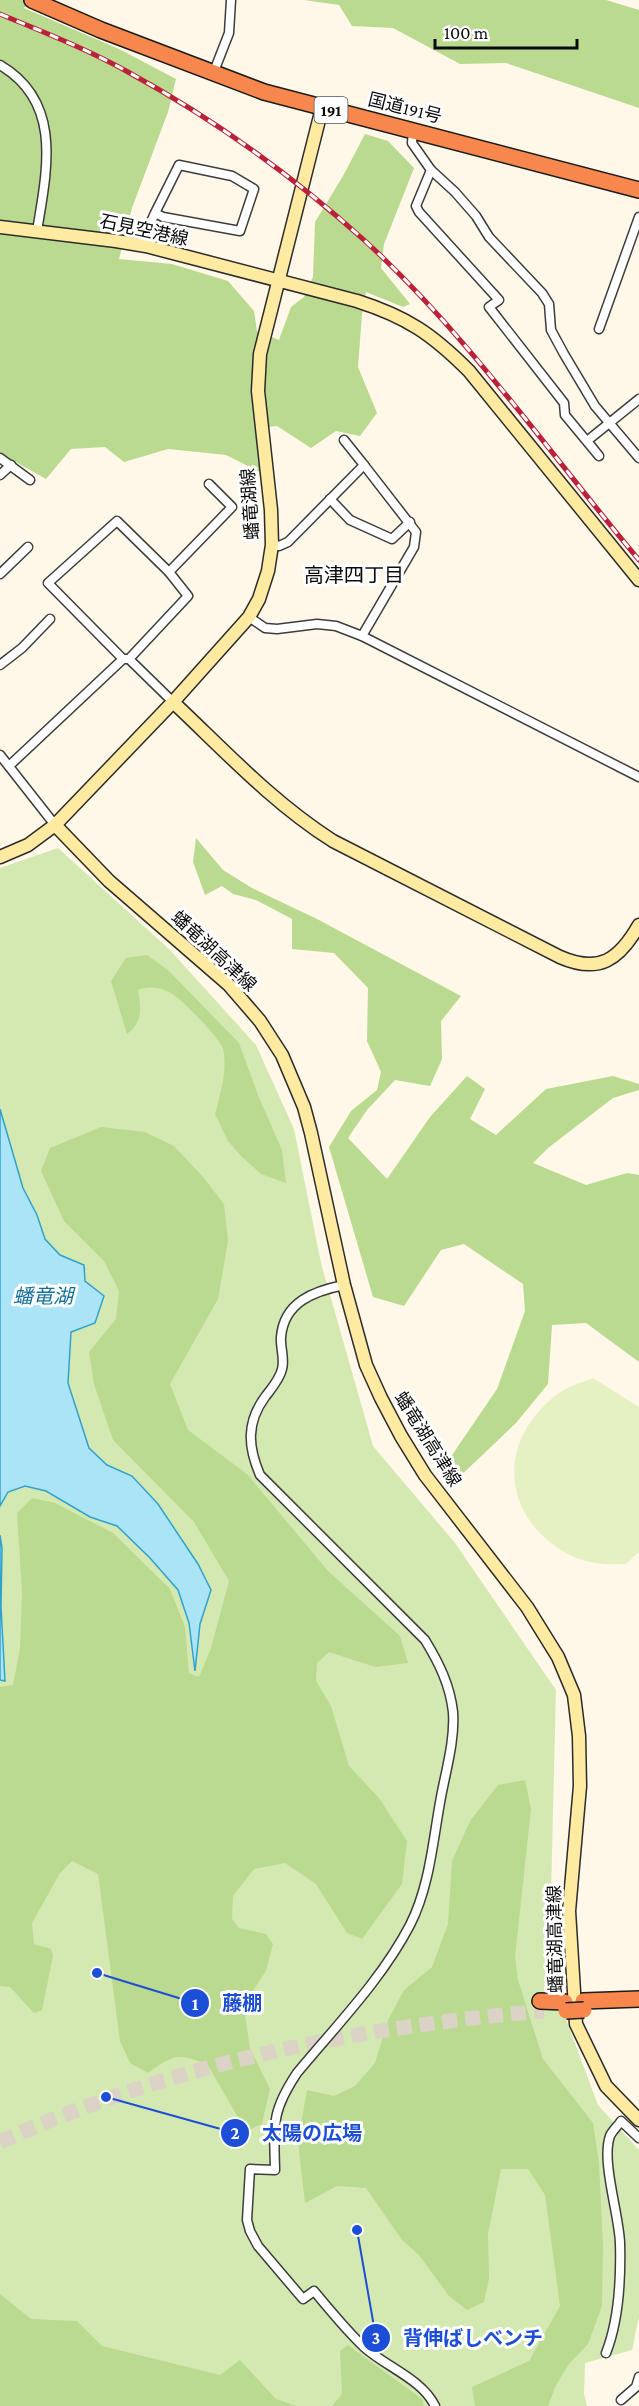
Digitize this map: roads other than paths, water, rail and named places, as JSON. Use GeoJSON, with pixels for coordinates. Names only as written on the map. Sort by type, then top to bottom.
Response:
{"type":"FeatureCollection","features":[{"type":"Feature","properties":{"kind":"highway","name":"国道191号"},"geometry":{"type":"LineString","coordinates":[[32,0],[213,74],[322,108],[639,190]]}},
{"type":"Feature","properties":{"kind":"highway"},"geometry":{"type":"LineString","coordinates":[[574,2005],[639,1999]]}},
{"type":"Feature","properties":{"kind":"highway"},"geometry":{"type":"LineString","coordinates":[[542,2006],[639,2006]]}},
{"type":"Feature","properties":{"kind":"main road","name":"蟠竜湖線"},"geometry":{"type":"LineString","coordinates":[[0,856],[28,845],[55,825],[173,702],[249,617],[259,599],[268,571],[272,545],[271,510],[258,391],[260,354],[322,108]]}},
{"type":"Feature","properties":{"kind":"main road","name":"石見空港線"},"geometry":{"type":"LineString","coordinates":[[0,227],[146,246],[357,301],[389,311],[418,326],[447,349],[469,371],[639,580]]}},
{"type":"Feature","properties":{"kind":"main road"},"geometry":{"type":"LineString","coordinates":[[173,702],[288,810],[309,826],[333,841],[560,957],[576,964],[594,965],[609,961],[621,951],[639,925]]}},
{"type":"Feature","properties":{"kind":"main road","name":"蟠竜湖高津線"},"geometry":{"type":"LineString","coordinates":[[55,825],[109,881],[229,985],[260,1021],[282,1055],[304,1107],[344,1285],[366,1365],[401,1436],[426,1475],[527,1607],[558,1658],[574,1695],[579,1736],[580,1786],[569,1911],[576,2024],[606,2086],[639,2120]]}},
{"type":"Feature","properties":{"kind":"street"},"geometry":{"type":"LineString","coordinates":[[213,74],[229,33],[231,0]]}},
{"type":"Feature","properties":{"kind":"street"},"geometry":{"type":"LineString","coordinates":[[0,65],[12,72],[26,86],[43,116],[46,157],[37,231]]}},
{"type":"Feature","properties":{"kind":"street"},"geometry":{"type":"LineString","coordinates":[[413,130],[412,143],[431,170],[455,192],[476,216],[489,237],[542,293],[549,304],[551,330],[564,354],[609,424],[639,458]]}},
{"type":"Feature","properties":{"kind":"street"},"geometry":{"type":"LineString","coordinates":[[146,246],[150,224],[155,213],[179,165],[232,176],[254,189],[240,231],[163,217],[155,213]]}},
{"type":"Feature","properties":{"kind":"street"},"geometry":{"type":"LineString","coordinates":[[431,170],[416,206],[418,212],[499,300],[489,308],[564,404],[565,415],[598,456],[586,441],[639,399]]}},
{"type":"Feature","properties":{"kind":"street"},"geometry":{"type":"LineString","coordinates":[[599,329],[639,217]]}},
{"type":"Feature","properties":{"kind":"street"},"geometry":{"type":"LineString","coordinates":[[344,440],[416,532],[414,547],[362,636]]}},
{"type":"Feature","properties":{"kind":"street"},"geometry":{"type":"LineString","coordinates":[[0,458],[30,480]]}},
{"type":"Feature","properties":{"kind":"street"},"geometry":{"type":"LineString","coordinates":[[0,475],[11,465]]}},
{"type":"Feature","properties":{"kind":"street"},"geometry":{"type":"LineString","coordinates":[[272,545],[279,546],[288,542],[364,465]]}},
{"type":"Feature","properties":{"kind":"street"},"geometry":{"type":"LineString","coordinates":[[169,572],[232,507],[209,484]]}},
{"type":"Feature","properties":{"kind":"street"},"geometry":{"type":"LineString","coordinates":[[330,499],[351,520],[392,539],[410,522]]}},
{"type":"Feature","properties":{"kind":"street"},"geometry":{"type":"LineString","coordinates":[[9,766],[126,659],[188,596],[169,572],[117,521],[48,583],[126,659],[173,702]]}},
{"type":"Feature","properties":{"kind":"street"},"geometry":{"type":"LineString","coordinates":[[0,574],[28,547]]}},
{"type":"Feature","properties":{"kind":"street"},"geometry":{"type":"LineString","coordinates":[[249,617],[265,628],[277,629],[317,624],[336,626],[362,636],[639,777]]}},
{"type":"Feature","properties":{"kind":"street"},"geometry":{"type":"LineString","coordinates":[[0,665],[22,648],[50,619]]}},
{"type":"Feature","properties":{"kind":"street"},"geometry":{"type":"LineString","coordinates":[[0,755],[55,825]]}},
{"type":"Feature","properties":{"kind":"street"},"geometry":{"type":"LineString","coordinates":[[344,1285],[319,1290],[297,1303],[284,1321],[281,1338],[282,1370],[252,1420],[249,1437],[252,1455],[260,1475],[425,1640],[441,1666],[449,1689],[453,1713],[451,1743],[424,1890],[411,1923],[393,1954],[297,2073],[284,2094],[276,2110],[274,2170],[250,2169],[247,2220],[258,2246],[303,2299],[314,2291],[363,2345],[378,2359],[423,2389],[435,2406]]}},
{"type":"Feature","properties":{"kind":"street"},"geometry":{"type":"LineString","coordinates":[[606,2353],[616,2314],[620,2244],[608,2162],[608,2145],[610,2135],[621,2121],[639,2138]]}},
{"type":"Feature","properties":{"kind":"street"},"geometry":{"type":"LineString","coordinates":[[621,2400],[636,2387],[639,2377]]}},
{"type":"Feature","properties":{"kind":"water","name":"蟠竜湖"},"geometry":{"type":"Polygon","coordinates":[[[0,1109],[23,1188],[37,1215],[45,1239],[60,1255],[84,1265],[85,1281],[104,1296],[95,1323],[71,1332],[68,1383],[89,1448],[107,1465],[132,1476],[158,1504],[198,1564],[211,1590],[200,1624],[195,1671],[189,1623],[178,1590],[150,1558],[117,1526],[90,1517],[46,1491],[25,1486],[8,1492],[0,1506],[0,1109]]]}},
{"type":"Feature","properties":{"kind":"water"},"geometry":{"type":"Polygon","coordinates":[[[0,1535],[2,1548],[1,1607],[5,1681],[0,1680],[0,1535]]]}},
{"type":"Feature","properties":{"kind":"tunnel"},"geometry":{"type":"LineString","coordinates":[[0,2142],[131,2091],[198,2070],[266,2053],[405,2027],[544,2011]]}},
{"type":"Feature","properties":{"kind":"railway"},"geometry":{"type":"LineString","coordinates":[[0,14],[97,56],[159,90],[251,149],[337,216],[401,276],[437,314],[506,395],[639,560]]}},
{"type":"Feature","properties":{"kind":"place","name":"藤棚"},"geometry":{"type":"Point","coordinates":[97,1973]}},
{"type":"Feature","properties":{"kind":"place","name":"太陽の広場"},"geometry":{"type":"Point","coordinates":[106,2097]}},
{"type":"Feature","properties":{"kind":"place","name":"背伸ばしベンチ"},"geometry":{"type":"Point","coordinates":[357,2230]}},
{"type":"Feature","properties":{"kind":"district","name":"高津四丁目"},"geometry":{"type":"Point","coordinates":[354,575]}}]}
